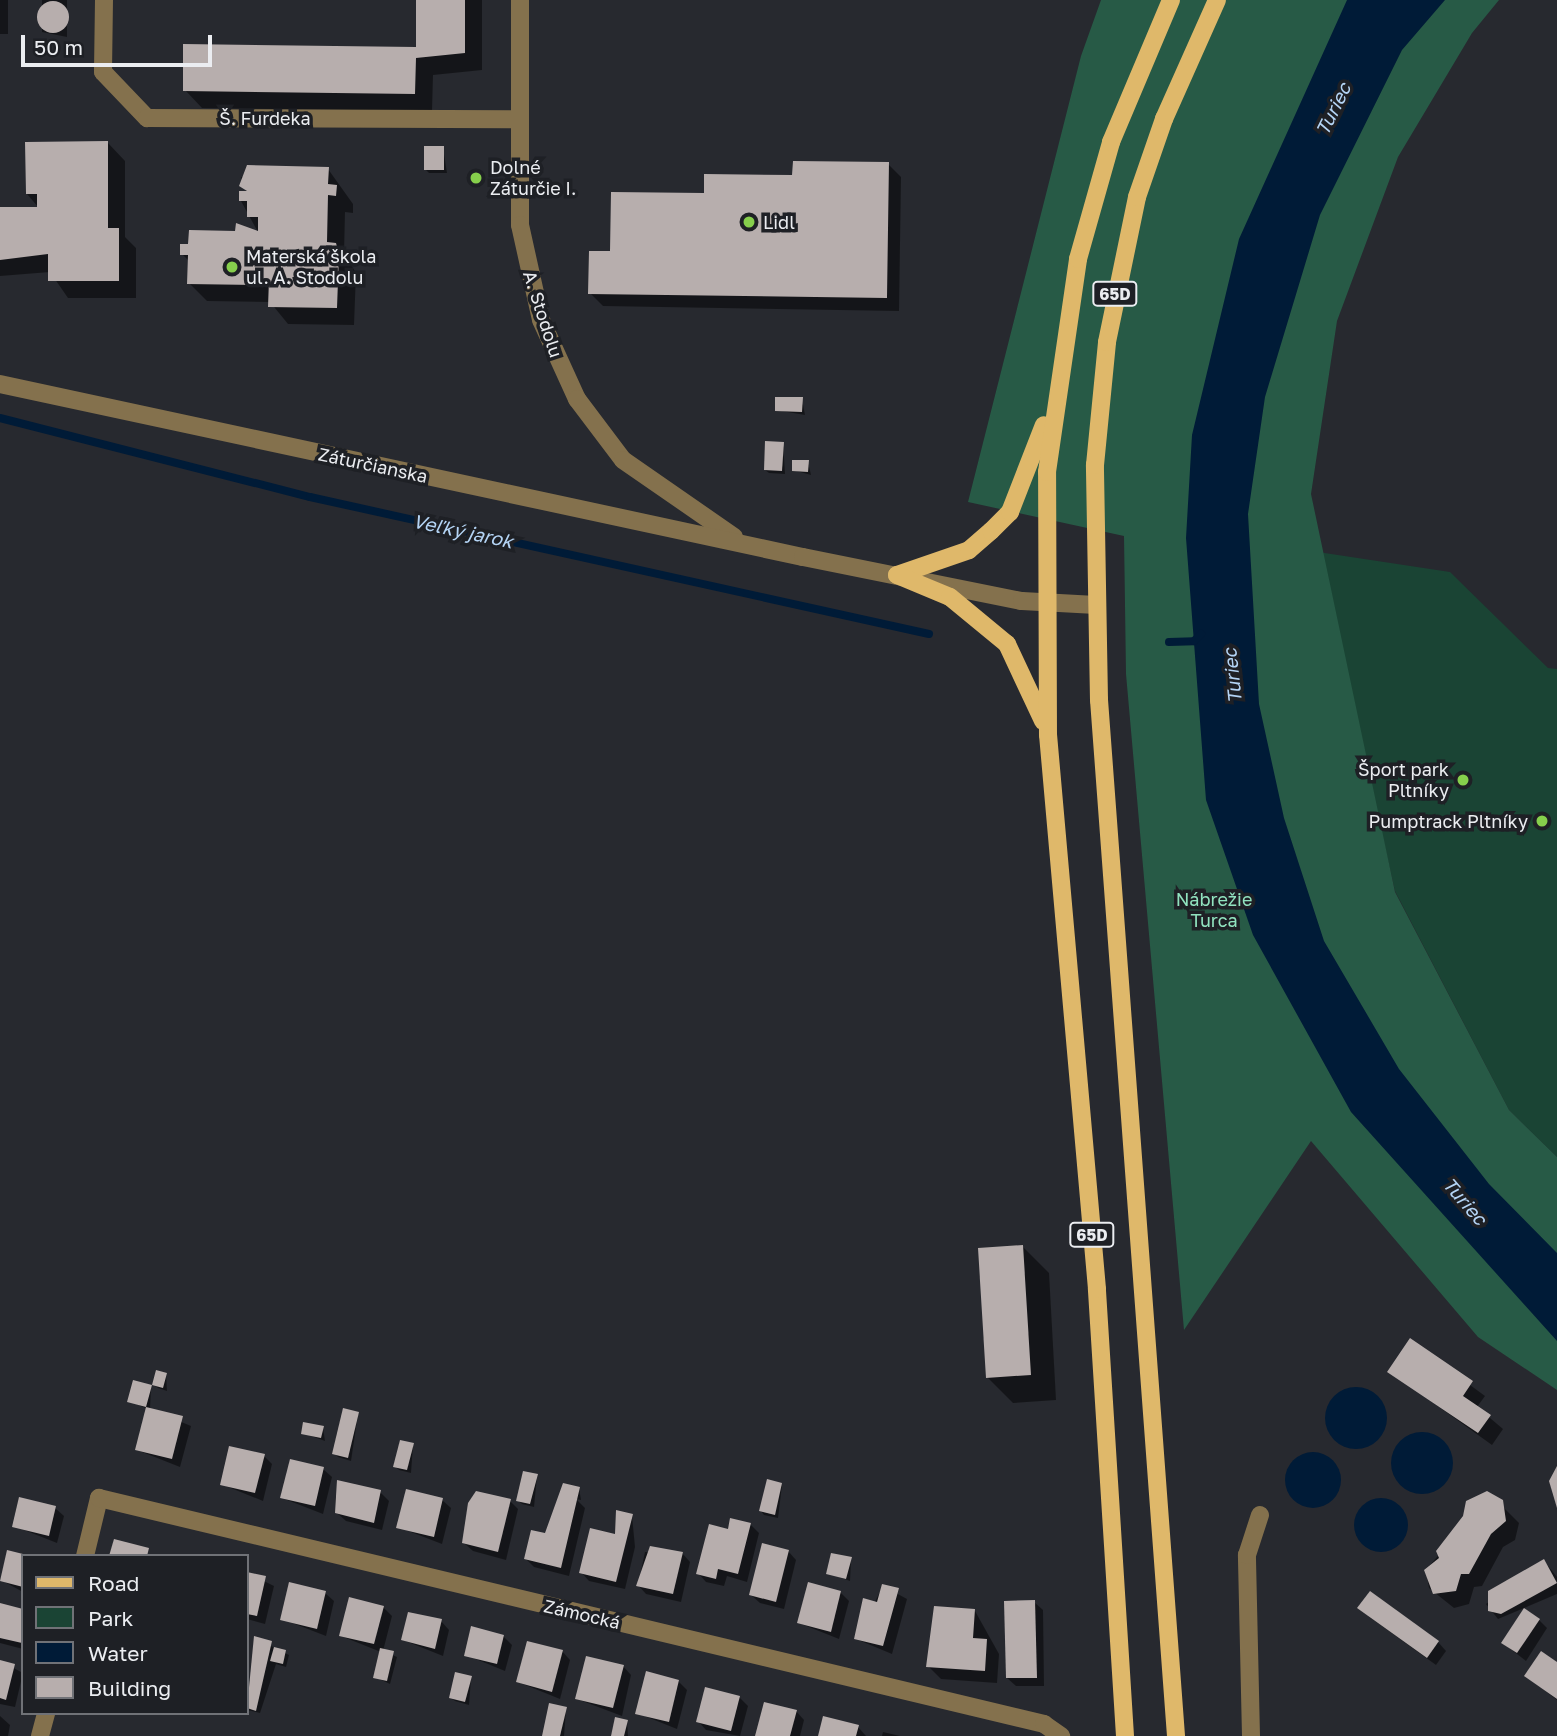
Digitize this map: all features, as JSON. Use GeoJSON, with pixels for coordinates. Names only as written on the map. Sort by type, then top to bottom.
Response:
{"type":"FeatureCollection","features":[{"type":"Feature","properties":{"kind":"main road","name":"65D"},"geometry":{"type":"LineString","coordinates":[[1125,1736],[1097,1289],[1048,735],[1046,603],[1053,399],[1097,188],[1171,0]]}},
{"type":"Feature","properties":{"kind":"main road","name":"65D"},"geometry":{"type":"LineString","coordinates":[[1176,1736],[1096,605],[1099,403],[1118,272],[1164,119],[1217,0]]}},
{"type":"Feature","properties":{"kind":"main road"},"geometry":{"type":"LineString","coordinates":[[897,575],[969,550],[1010,512],[1053,399]]}},
{"type":"Feature","properties":{"kind":"main road"},"geometry":{"type":"LineString","coordinates":[[897,575],[968,608],[1007,644],[1048,735]]}},
{"type":"Feature","properties":{"kind":"street","name":"Š. Furdeka"},"geometry":{"type":"LineString","coordinates":[[104,0],[103,72],[147,118],[517,120]]}},
{"type":"Feature","properties":{"kind":"street","name":"A. Stodolu"},"geometry":{"type":"LineString","coordinates":[[520,0],[517,120],[528,271],[541,320],[577,399],[623,460],[746,545]]}},
{"type":"Feature","properties":{"kind":"street","name":"Záturčianska"},"geometry":{"type":"LineString","coordinates":[[0,384],[746,545],[1046,603],[1096,605]]}},
{"type":"Feature","properties":{"kind":"street","name":"Zámocká"},"geometry":{"type":"LineString","coordinates":[[85,1554],[99,1498],[1044,1724],[1061,1736]]}},
{"type":"Feature","properties":{"kind":"street"},"geometry":{"type":"LineString","coordinates":[[1251,1736],[1248,1555],[1260,1515]]}},
{"type":"Feature","properties":{"kind":"street"},"geometry":{"type":"LineString","coordinates":[[40,1736],[45,1715]]}},
{"type":"Feature","properties":{"kind":"green space","name":"Nábrežie Turca"},"geometry":{"type":"Polygon","coordinates":[[[1101,0],[1499,0],[1472,33],[1398,157],[1337,321],[1311,494],[1395,892],[1509,1110],[1557,1157],[1557,1390],[1478,1337],[1311,1141],[1184,1330],[1126,674],[1124,536],[968,502],[1081,56],[1101,0]]]}},
{"type":"Feature","properties":{"kind":"green space","name":"Šport park Pltníky"},"geometry":{"type":"Polygon","coordinates":[[[1318,552],[1450,572],[1548,668],[1557,669],[1557,1157],[1509,1110],[1395,891],[1318,552]]]}},
{"type":"Feature","properties":{"kind":"water","name":"Turiec"},"geometry":{"type":"Polygon","coordinates":[[[1347,0],[1445,0],[1402,50],[1320,215],[1265,397],[1248,514],[1259,704],[1284,818],[1324,941],[1399,1069],[1489,1184],[1557,1253],[1557,1341],[1351,1112],[1253,935],[1206,800],[1186,538],[1192,435],[1239,239],[1347,0]]]}},
{"type":"Feature","properties":{"kind":"water"},"geometry":{"type":"Polygon","coordinates":[[[1356,1387],[1368,1389],[1378,1396],[1385,1406],[1385,1430],[1378,1440],[1368,1447],[1356,1449],[1344,1447],[1334,1440],[1327,1430],[1325,1418],[1327,1406],[1334,1396],[1344,1389],[1356,1387]]]}},
{"type":"Feature","properties":{"kind":"water"},"geometry":{"type":"Polygon","coordinates":[[[1422,1432],[1444,1441],[1453,1463],[1444,1485],[1422,1494],[1400,1485],[1391,1463],[1400,1441],[1422,1432]]]}},
{"type":"Feature","properties":{"kind":"water"},"geometry":{"type":"Polygon","coordinates":[[[1313,1452],[1328,1457],[1336,1465],[1341,1480],[1336,1495],[1328,1503],[1313,1508],[1298,1503],[1290,1495],[1285,1480],[1290,1465],[1298,1457],[1313,1452]]]}},
{"type":"Feature","properties":{"kind":"water"},"geometry":{"type":"Polygon","coordinates":[[[1381,1498],[1400,1506],[1408,1525],[1400,1544],[1381,1552],[1362,1544],[1354,1525],[1362,1506],[1381,1498]]]}},
{"type":"Feature","properties":{"kind":"building"},"geometry":{"type":"Polygon","coordinates":[[[416,0],[465,0],[465,53],[416,58],[415,94],[183,91],[183,44],[416,47],[416,0]]]}},
{"type":"Feature","properties":{"kind":"building"},"geometry":{"type":"Polygon","coordinates":[[[53,1],[64,6],[69,17],[64,28],[53,33],[42,28],[37,17],[42,6],[53,1]]]}},
{"type":"Feature","properties":{"kind":"building"},"geometry":{"type":"Polygon","coordinates":[[[108,141],[108,228],[119,228],[119,281],[48,281],[48,254],[0,260],[0,207],[37,207],[37,194],[26,194],[25,142],[108,141]]]}},
{"type":"Feature","properties":{"kind":"building"},"geometry":{"type":"Polygon","coordinates":[[[424,146],[444,146],[444,170],[424,170],[424,146]]]}},
{"type":"Feature","properties":{"kind":"building","name":"Lidl"},"geometry":{"type":"Polygon","coordinates":[[[793,161],[889,162],[887,298],[588,294],[589,251],[610,251],[611,192],[704,193],[704,174],[792,175],[793,161]]]}},
{"type":"Feature","properties":{"kind":"building"},"geometry":{"type":"Polygon","coordinates":[[[247,165],[329,167],[328,184],[337,185],[336,196],[328,195],[327,242],[336,243],[339,254],[337,308],[268,307],[269,279],[259,279],[259,285],[187,284],[188,255],[180,255],[180,244],[188,244],[189,230],[235,231],[236,223],[258,231],[258,217],[247,217],[247,201],[239,201],[239,191],[247,191],[239,186],[247,165]]]}},
{"type":"Feature","properties":{"kind":"building"},"geometry":{"type":"Polygon","coordinates":[[[775,397],[803,397],[802,412],[775,411],[775,397]]]}},
{"type":"Feature","properties":{"kind":"building"},"geometry":{"type":"Polygon","coordinates":[[[765,441],[784,442],[782,471],[764,470],[765,441]]]}},
{"type":"Feature","properties":{"kind":"building"},"geometry":{"type":"Polygon","coordinates":[[[792,460],[809,460],[808,472],[792,471],[792,460]]]}},
{"type":"Feature","properties":{"kind":"building"},"geometry":{"type":"Polygon","coordinates":[[[1023,1245],[1031,1375],[986,1378],[978,1248],[1023,1245]]]}},
{"type":"Feature","properties":{"kind":"building"},"geometry":{"type":"Polygon","coordinates":[[[1410,1338],[1473,1381],[1463,1396],[1491,1415],[1478,1433],[1387,1372],[1410,1338]]]}},
{"type":"Feature","properties":{"kind":"building"},"geometry":{"type":"Polygon","coordinates":[[[156,1370],[167,1373],[163,1388],[152,1385],[156,1370]]]}},
{"type":"Feature","properties":{"kind":"building"},"geometry":{"type":"Polygon","coordinates":[[[133,1380],[152,1385],[146,1407],[127,1402],[133,1380]]]}},
{"type":"Feature","properties":{"kind":"building"},"geometry":{"type":"Polygon","coordinates":[[[146,1407],[183,1416],[172,1459],[135,1450],[146,1407]]]}},
{"type":"Feature","properties":{"kind":"building"},"geometry":{"type":"Polygon","coordinates":[[[343,1408],[359,1412],[348,1458],[332,1454],[343,1408]]]}},
{"type":"Feature","properties":{"kind":"building"},"geometry":{"type":"Polygon","coordinates":[[[303,1422],[324,1426],[321,1438],[301,1434],[303,1422]]]}},
{"type":"Feature","properties":{"kind":"building"},"geometry":{"type":"Polygon","coordinates":[[[400,1440],[414,1443],[407,1470],[393,1467],[400,1440]]]}},
{"type":"Feature","properties":{"kind":"building"},"geometry":{"type":"Polygon","coordinates":[[[229,1446],[265,1454],[255,1493],[220,1485],[229,1446]]]}},
{"type":"Feature","properties":{"kind":"building"},"geometry":{"type":"Polygon","coordinates":[[[290,1459],[324,1467],[315,1506],[280,1498],[290,1459]]]}},
{"type":"Feature","properties":{"kind":"building"},"geometry":{"type":"Polygon","coordinates":[[[1557,1466],[1557,1508],[1549,1481],[1557,1466]]]}},
{"type":"Feature","properties":{"kind":"building"},"geometry":{"type":"Polygon","coordinates":[[[523,1471],[538,1474],[530,1504],[516,1501],[523,1471]]]}},
{"type":"Feature","properties":{"kind":"building"},"geometry":{"type":"Polygon","coordinates":[[[767,1479],[782,1483],[775,1515],[759,1511],[767,1479]]]}},
{"type":"Feature","properties":{"kind":"building"},"geometry":{"type":"Polygon","coordinates":[[[337,1480],[381,1490],[374,1523],[335,1513],[337,1480]]]}},
{"type":"Feature","properties":{"kind":"building"},"geometry":{"type":"Polygon","coordinates":[[[563,1483],[580,1487],[561,1568],[524,1559],[531,1530],[545,1533],[563,1483]]]}},
{"type":"Feature","properties":{"kind":"building"},"geometry":{"type":"Polygon","coordinates":[[[406,1489],[443,1498],[434,1537],[396,1528],[406,1489]]]}},
{"type":"Feature","properties":{"kind":"building"},"geometry":{"type":"Polygon","coordinates":[[[476,1491],[511,1499],[498,1552],[462,1543],[468,1503],[476,1491]]]}},
{"type":"Feature","properties":{"kind":"building"},"geometry":{"type":"Polygon","coordinates":[[[1487,1491],[1503,1500],[1506,1521],[1491,1534],[1469,1574],[1461,1574],[1456,1591],[1433,1594],[1424,1570],[1439,1558],[1436,1551],[1463,1516],[1466,1501],[1487,1491]]]}},
{"type":"Feature","properties":{"kind":"building"},"geometry":{"type":"Polygon","coordinates":[[[19,1497],[56,1506],[49,1536],[12,1527],[19,1497]]]}},
{"type":"Feature","properties":{"kind":"building"},"geometry":{"type":"Polygon","coordinates":[[[616,1510],[633,1514],[616,1582],[579,1573],[590,1528],[615,1534],[616,1510]]]}},
{"type":"Feature","properties":{"kind":"building"},"geometry":{"type":"Polygon","coordinates":[[[730,1518],[751,1523],[738,1574],[718,1569],[716,1579],[696,1574],[709,1524],[728,1529],[730,1518]]]}},
{"type":"Feature","properties":{"kind":"building"},"geometry":{"type":"Polygon","coordinates":[[[114,1539],[149,1548],[148,1554],[110,1554],[114,1539]]]}},
{"type":"Feature","properties":{"kind":"building"},"geometry":{"type":"Polygon","coordinates":[[[762,1543],[789,1550],[776,1602],[749,1595],[762,1543]]]}},
{"type":"Feature","properties":{"kind":"building"},"geometry":{"type":"Polygon","coordinates":[[[650,1546],[683,1552],[673,1594],[636,1586],[650,1546]]]}},
{"type":"Feature","properties":{"kind":"building"},"geometry":{"type":"Polygon","coordinates":[[[7,1550],[23,1554],[21,1586],[0,1581],[7,1550]]]}},
{"type":"Feature","properties":{"kind":"building"},"geometry":{"type":"Polygon","coordinates":[[[831,1553],[852,1557],[846,1579],[826,1574],[831,1553]]]}},
{"type":"Feature","properties":{"kind":"building"},"geometry":{"type":"Polygon","coordinates":[[[1544,1559],[1557,1583],[1501,1614],[1488,1611],[1488,1591],[1544,1559]]]}},
{"type":"Feature","properties":{"kind":"building"},"geometry":{"type":"Polygon","coordinates":[[[248,1572],[266,1576],[257,1616],[248,1614],[248,1572]]]}},
{"type":"Feature","properties":{"kind":"building"},"geometry":{"type":"Polygon","coordinates":[[[289,1582],[326,1591],[317,1629],[280,1620],[289,1582]]]}},
{"type":"Feature","properties":{"kind":"building"},"geometry":{"type":"Polygon","coordinates":[[[808,1582],[841,1591],[831,1632],[797,1623],[808,1582]]]}},
{"type":"Feature","properties":{"kind":"building"},"geometry":{"type":"Polygon","coordinates":[[[882,1584],[899,1588],[883,1646],[854,1639],[863,1598],[877,1602],[882,1584]]]}},
{"type":"Feature","properties":{"kind":"building"},"geometry":{"type":"Polygon","coordinates":[[[1370,1591],[1439,1641],[1427,1658],[1357,1608],[1370,1591]]]}},
{"type":"Feature","properties":{"kind":"building"},"geometry":{"type":"Polygon","coordinates":[[[349,1597],[384,1606],[374,1644],[339,1636],[349,1597]]]}},
{"type":"Feature","properties":{"kind":"building"},"geometry":{"type":"Polygon","coordinates":[[[1035,1600],[1037,1678],[1006,1678],[1004,1601],[1035,1600]]]}},
{"type":"Feature","properties":{"kind":"building"},"geometry":{"type":"Polygon","coordinates":[[[0,1603],[21,1608],[21,1643],[0,1638],[0,1603]]]}},
{"type":"Feature","properties":{"kind":"building"},"geometry":{"type":"Polygon","coordinates":[[[934,1606],[975,1609],[973,1638],[987,1639],[985,1671],[926,1667],[934,1606]]]}},
{"type":"Feature","properties":{"kind":"building"},"geometry":{"type":"Polygon","coordinates":[[[1524,1608],[1540,1619],[1517,1653],[1501,1643],[1524,1608]]]}},
{"type":"Feature","properties":{"kind":"building"},"geometry":{"type":"Polygon","coordinates":[[[408,1612],[442,1619],[435,1649],[401,1640],[408,1612]]]}},
{"type":"Feature","properties":{"kind":"building"},"geometry":{"type":"Polygon","coordinates":[[[471,1626],[504,1635],[497,1664],[464,1656],[471,1626]]]}},
{"type":"Feature","properties":{"kind":"building"},"geometry":{"type":"Polygon","coordinates":[[[254,1636],[272,1641],[256,1711],[248,1708],[254,1636]]]}},
{"type":"Feature","properties":{"kind":"building"},"geometry":{"type":"Polygon","coordinates":[[[527,1641],[563,1650],[552,1692],[516,1682],[527,1641]]]}},
{"type":"Feature","properties":{"kind":"building"},"geometry":{"type":"Polygon","coordinates":[[[274,1647],[286,1650],[283,1664],[270,1661],[274,1647]]]}},
{"type":"Feature","properties":{"kind":"building"},"geometry":{"type":"Polygon","coordinates":[[[380,1648],[394,1651],[387,1681],[373,1678],[380,1648]]]}},
{"type":"Feature","properties":{"kind":"building"},"geometry":{"type":"Polygon","coordinates":[[[1541,1651],[1557,1662],[1557,1699],[1524,1676],[1541,1651]]]}},
{"type":"Feature","properties":{"kind":"building"},"geometry":{"type":"Polygon","coordinates":[[[586,1656],[624,1665],[613,1708],[575,1699],[586,1656]]]}},
{"type":"Feature","properties":{"kind":"building"},"geometry":{"type":"Polygon","coordinates":[[[0,1660],[15,1664],[6,1700],[0,1698],[0,1660]]]}},
{"type":"Feature","properties":{"kind":"building"},"geometry":{"type":"Polygon","coordinates":[[[646,1671],[679,1680],[669,1722],[635,1714],[646,1671]]]}},
{"type":"Feature","properties":{"kind":"building"},"geometry":{"type":"Polygon","coordinates":[[[455,1672],[472,1676],[465,1702],[449,1698],[455,1672]]]}},
{"type":"Feature","properties":{"kind":"building"},"geometry":{"type":"Polygon","coordinates":[[[705,1687],[740,1696],[731,1731],[696,1722],[705,1687]]]}},
{"type":"Feature","properties":{"kind":"building"},"geometry":{"type":"Polygon","coordinates":[[[764,1702],[797,1710],[790,1736],[755,1736],[764,1702]]]}},
{"type":"Feature","properties":{"kind":"building"},"geometry":{"type":"Polygon","coordinates":[[[549,1703],[567,1707],[560,1736],[542,1736],[549,1703]]]}},
{"type":"Feature","properties":{"kind":"building"},"geometry":{"type":"Polygon","coordinates":[[[823,1716],[859,1725],[856,1736],[818,1736],[823,1716]]]}},
{"type":"Feature","properties":{"kind":"building"},"geometry":{"type":"Polygon","coordinates":[[[615,1717],[628,1720],[624,1736],[611,1736],[615,1717]]]}},
{"type":"Feature","properties":{"kind":"waterway","name":"Veľký jarok"},"geometry":{"type":"LineString","coordinates":[[0,418],[310,497],[929,634]]}},
{"type":"Feature","properties":{"kind":"waterway","name":"Veľký jarok"},"geometry":{"type":"LineString","coordinates":[[1169,642],[1194,641],[1201,634]]}},
{"type":"Feature","properties":{"kind":"place","name":"Dolné Záturčie I."},"geometry":{"type":"Point","coordinates":[476,178]}},
{"type":"Feature","properties":{"kind":"place","name":"Lidl"},"geometry":{"type":"Point","coordinates":[749,222]}},
{"type":"Feature","properties":{"kind":"place","name":"Materská škola ul. A. Stodolu"},"geometry":{"type":"Point","coordinates":[232,267]}},
{"type":"Feature","properties":{"kind":"place","name":"Šport park Pltníky"},"geometry":{"type":"Point","coordinates":[1463,780]}},
{"type":"Feature","properties":{"kind":"place","name":"Pumptrack Pltníky"},"geometry":{"type":"Point","coordinates":[1542,821]}}]}
